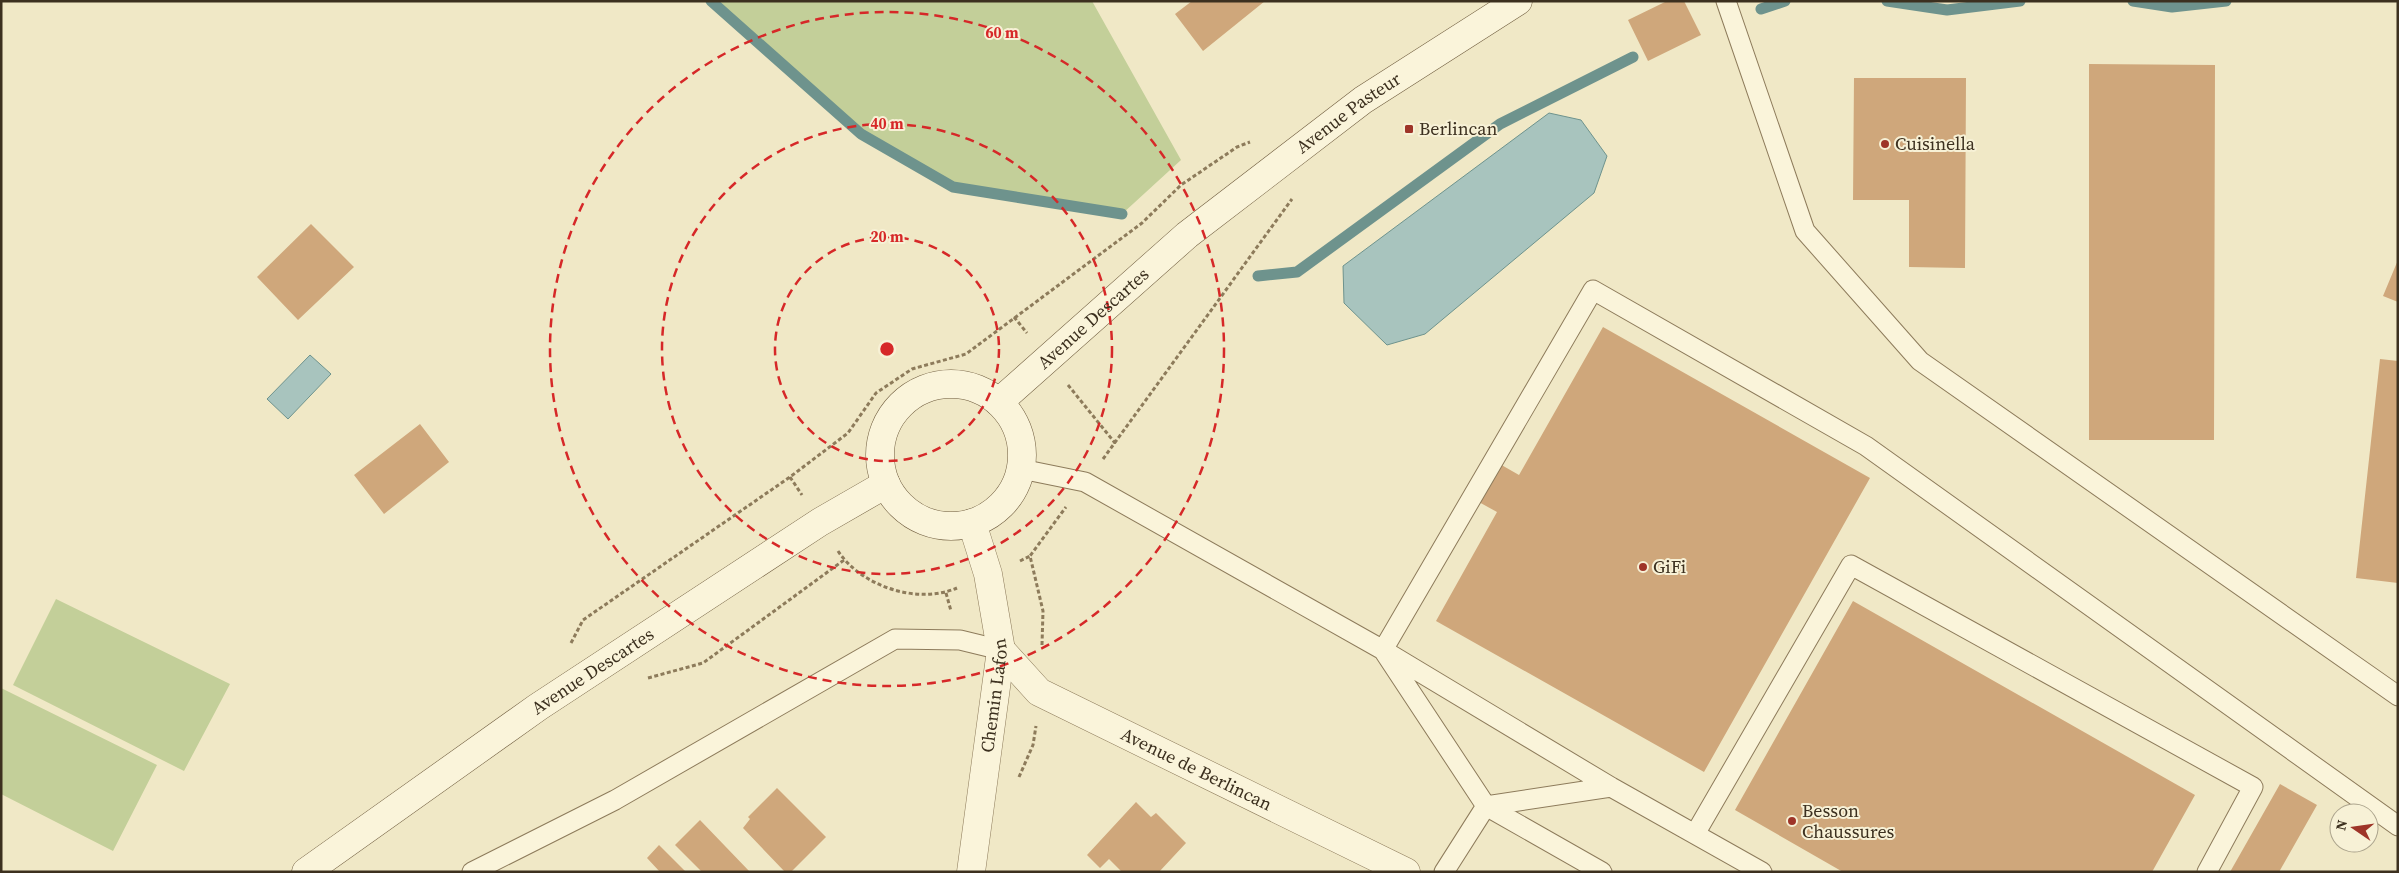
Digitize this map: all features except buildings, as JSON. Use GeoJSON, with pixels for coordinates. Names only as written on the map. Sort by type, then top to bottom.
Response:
{"type":"FeatureCollection","features":[{"type":"Feature","properties":{"kind":"main road","name":"Avenue Pasteur"},"geometry":{"type":"LineString","coordinates":[[1187,235],[1363,100],[1518,1]]}},
{"type":"Feature","properties":{"kind":"main road","name":"Avenue Descartes"},"geometry":{"type":"LineString","coordinates":[[999,402],[1187,235]]}},
{"type":"Feature","properties":{"kind":"main road"},"geometry":{"type":"LineString","coordinates":[[956,384],[979,389],[999,402],[1014,422],[1022,445],[1021,469],[1014,487],[1004,502],[989,515],[972,522],[952,526],[932,523],[912,515],[898,501],[886,484],[880,460],[882,436],[893,414],[910,397],[932,386],[956,384]]}},
{"type":"Feature","properties":{"kind":"main road","name":"Avenue Descartes"},"geometry":{"type":"LineString","coordinates":[[306,872],[538,707],[820,522],[886,484]]}},
{"type":"Feature","properties":{"kind":"main road","name":"Chemin Lafon"},"geometry":{"type":"LineString","coordinates":[[971,872],[1001,650],[988,574],[972,522]]}},
{"type":"Feature","properties":{"kind":"main road","name":"Avenue de Berlincan"},"geometry":{"type":"LineString","coordinates":[[1001,650],[1039,692],[1406,872]]}},
{"type":"Feature","properties":{"kind":"lane"},"geometry":{"type":"LineString","coordinates":[[1726,1],[1805,231],[1920,361],[2398,696]]}},
{"type":"Feature","properties":{"kind":"lane"},"geometry":{"type":"LineString","coordinates":[[1383,650],[1593,290],[1866,446],[2398,826]]}},
{"type":"Feature","properties":{"kind":"lane"},"geometry":{"type":"LineString","coordinates":[[1021,469],[1085,482],[1383,650],[1611,787],[1762,872]]}},
{"type":"Feature","properties":{"kind":"lane"},"geometry":{"type":"LineString","coordinates":[[1694,834],[1851,565],[2253,787],[2207,872]]}},
{"type":"Feature","properties":{"kind":"lane"},"geometry":{"type":"LineString","coordinates":[[472,872],[615,800],[895,639],[960,640],[1001,650]]}},
{"type":"Feature","properties":{"kind":"lane"},"geometry":{"type":"LineString","coordinates":[[1383,650],[1486,806],[1602,872]]}},
{"type":"Feature","properties":{"kind":"lane"},"geometry":{"type":"LineString","coordinates":[[1444,872],[1486,806],[1611,787]]}},
{"type":"Feature","properties":{"kind":"path"},"geometry":{"type":"LineString","coordinates":[[1255,140],[1237,147],[1181,185],[1142,223],[966,354],[912,369],[876,393],[848,433],[790,477],[844,560],[867,579],[903,593],[946,593],[1030,556],[1296,194]]}},
{"type":"Feature","properties":{"kind":"path"},"geometry":{"type":"LineString","coordinates":[[1018,780],[1033,745],[1039,692],[1043,611],[1030,556]]}},
{"type":"Feature","properties":{"kind":"green space"},"geometry":{"type":"Polygon","coordinates":[[[711,1],[1092,1],[1181,160],[1122,214],[953,187],[861,134],[711,1]]]}},
{"type":"Feature","properties":{"kind":"green space"},"geometry":{"type":"Polygon","coordinates":[[[56,599],[230,684],[184,771],[13,685],[56,599]]]}},
{"type":"Feature","properties":{"kind":"green space"},"geometry":{"type":"Polygon","coordinates":[[[1,688],[157,765],[113,851],[1,794],[1,688]]]}},
{"type":"Feature","properties":{"kind":"water"},"geometry":{"type":"Polygon","coordinates":[[[1549,113],[1581,120],[1607,156],[1594,193],[1425,334],[1387,345],[1344,303],[1343,266],[1549,113]]]}},
{"type":"Feature","properties":{"kind":"water"},"geometry":{"type":"Polygon","coordinates":[[[310,355],[331,374],[288,419],[267,399],[310,355]]]}},
{"type":"Feature","properties":{"kind":"waterway"},"geometry":{"type":"LineString","coordinates":[[711,1],[861,134],[953,187],[1122,214]]}},
{"type":"Feature","properties":{"kind":"waterway"},"geometry":{"type":"LineString","coordinates":[[1761,9],[1785,1]]}},
{"type":"Feature","properties":{"kind":"waterway"},"geometry":{"type":"LineString","coordinates":[[1887,1],[1947,10],[2020,1]]}},
{"type":"Feature","properties":{"kind":"waterway"},"geometry":{"type":"LineString","coordinates":[[2133,1],[2172,7],[2226,1]]}},
{"type":"Feature","properties":{"kind":"waterway"},"geometry":{"type":"LineString","coordinates":[[1258,276],[1297,272],[1500,124],[1633,57]]}},
{"type":"Feature","properties":{"kind":"place","name":"Berlincan"},"geometry":{"type":"Point","coordinates":[1409,129]}},
{"type":"Feature","properties":{"kind":"place","name":"Cuisinella"},"geometry":{"type":"Point","coordinates":[1885,144]}},
{"type":"Feature","properties":{"kind":"place","name":"GiFi"},"geometry":{"type":"Point","coordinates":[1643,567]}},
{"type":"Feature","properties":{"kind":"place","name":"Besson Chaussures"},"geometry":{"type":"Point","coordinates":[1792,821]}}]}
